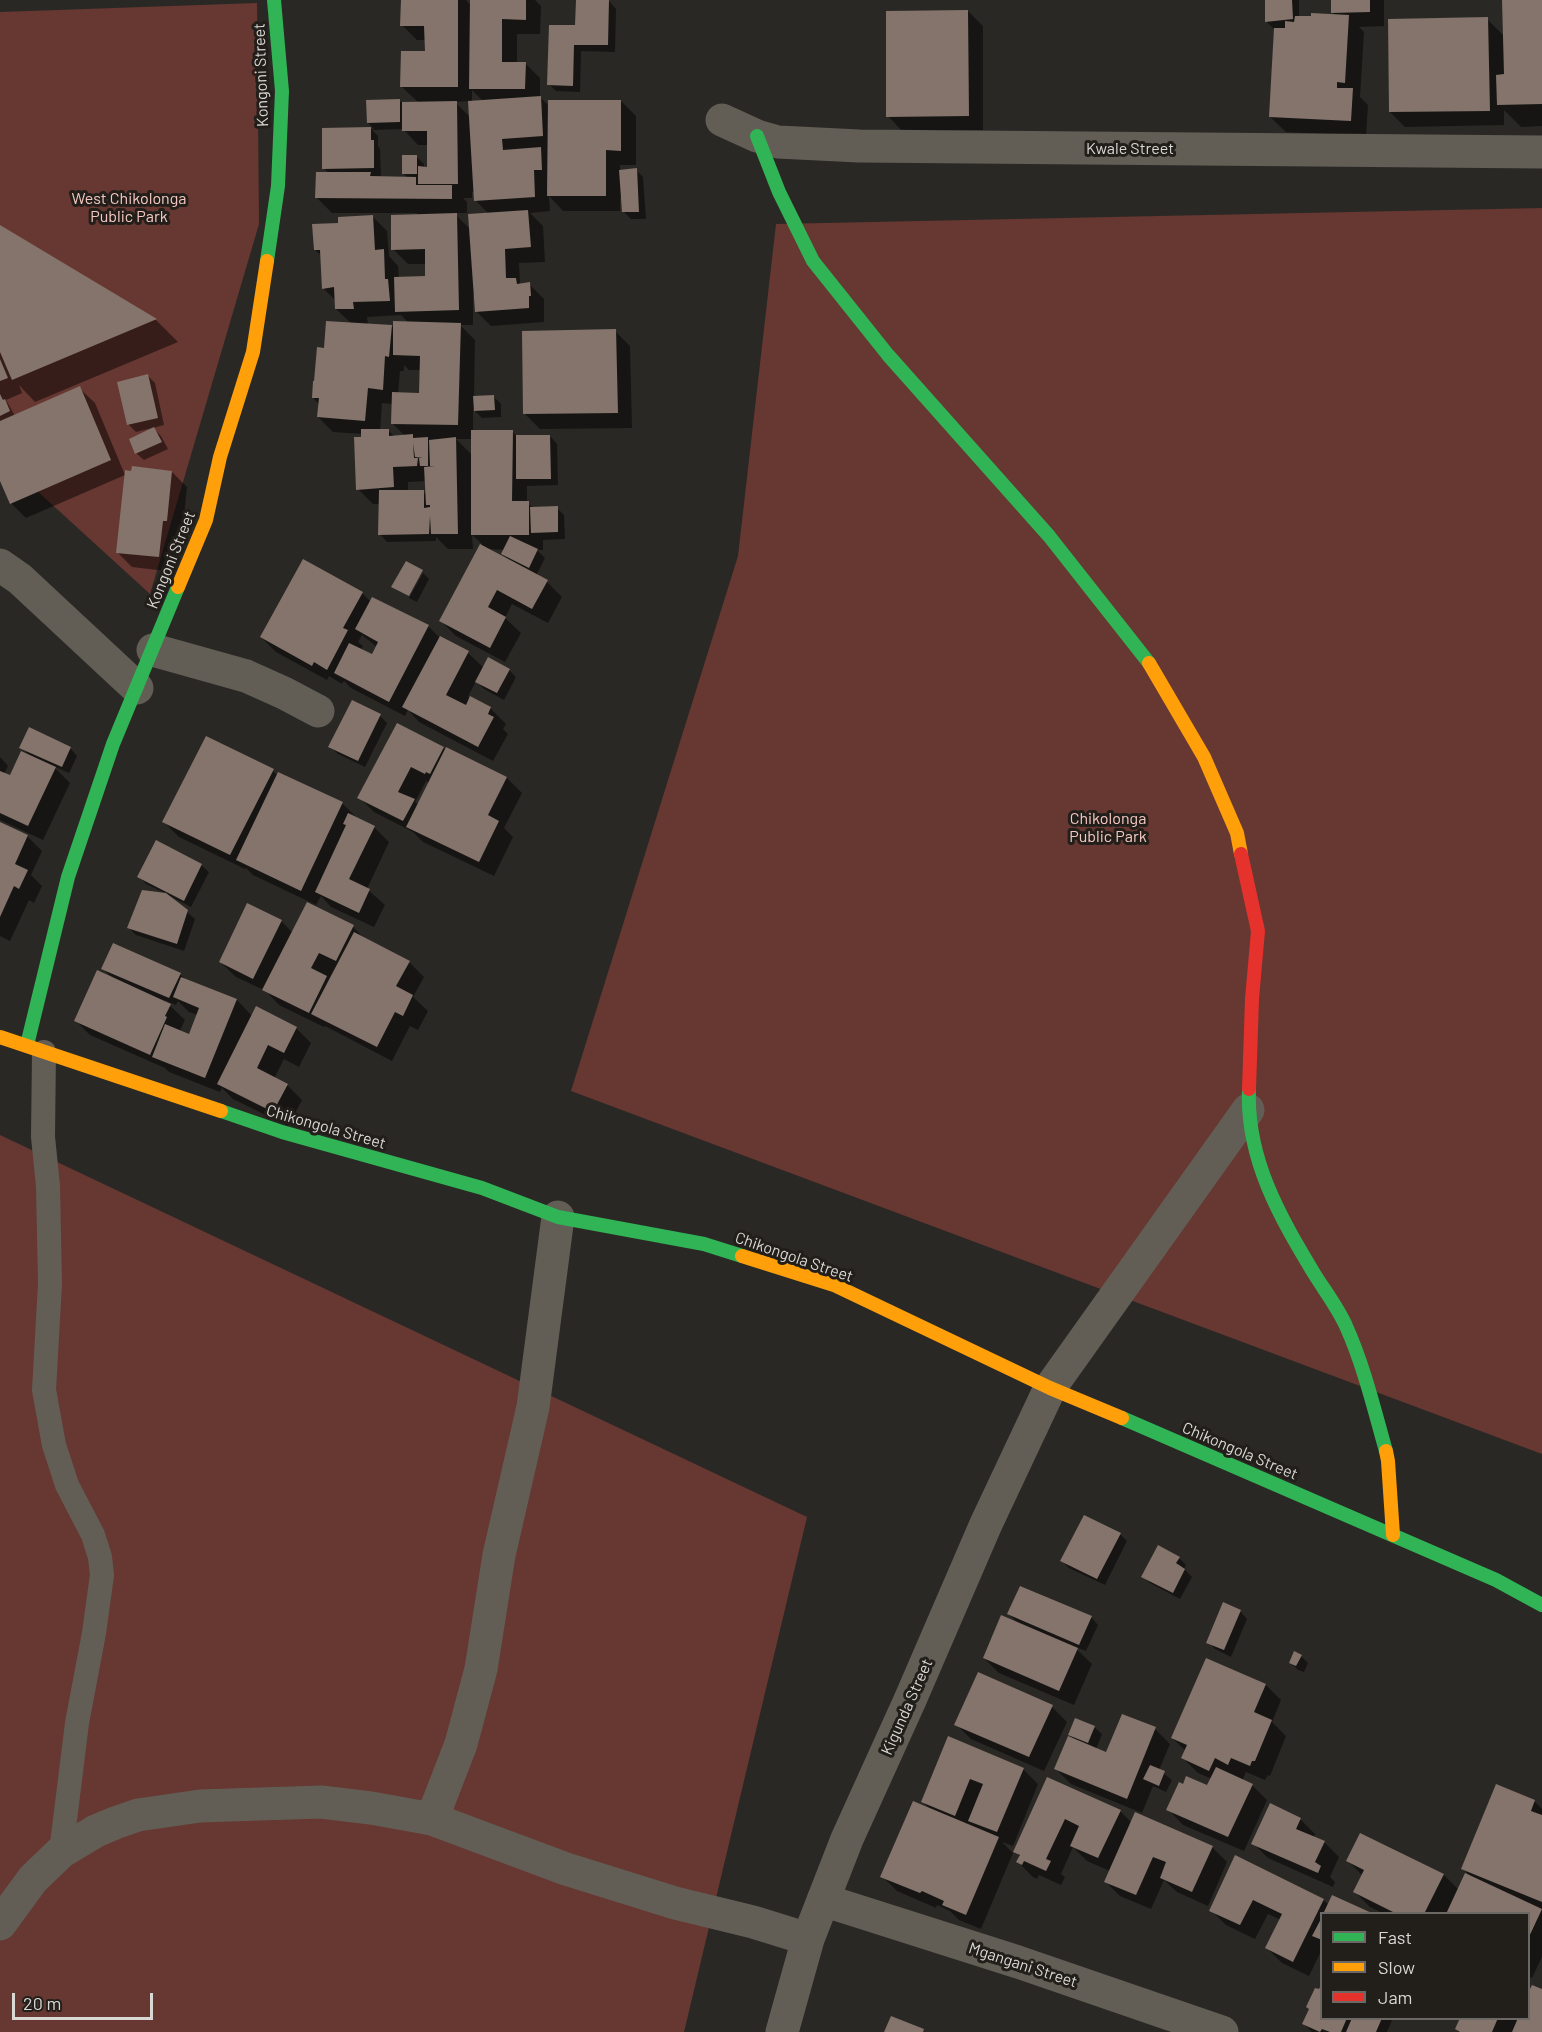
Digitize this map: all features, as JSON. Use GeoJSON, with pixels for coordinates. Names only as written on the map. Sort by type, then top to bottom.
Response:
{"type":"FeatureCollection","features":[{"type":"Feature","properties":{"kind":"street","name":"Kongoni Street"},"geometry":{"type":"LineString","coordinates":[[35,1048],[68,878],[113,744],[207,520],[220,457],[253,352],[278,186],[282,92],[274,0]]}},
{"type":"Feature","properties":{"kind":"street","name":"Kwale Street"},"geometry":{"type":"LineString","coordinates":[[722,120],[757,136],[778,142],[859,146],[1542,152]]}},
{"type":"Feature","properties":{"kind":"street"},"geometry":{"type":"LineString","coordinates":[[757,136],[779,192],[813,261],[888,355],[1049,536],[1145,657],[1204,757],[1237,833],[1258,931],[1252,999],[1248,1110],[1261,1173],[1283,1222],[1345,1324],[1369,1388],[1388,1461],[1393,1535]]}},
{"type":"Feature","properties":{"kind":"street"},"geometry":{"type":"LineString","coordinates":[[0,565],[20,579],[136,688]]}},
{"type":"Feature","properties":{"kind":"street"},"geometry":{"type":"LineString","coordinates":[[153,650],[246,676],[318,711]]}},
{"type":"Feature","properties":{"kind":"street","name":"Chikongola Street"},"geometry":{"type":"LineString","coordinates":[[0,1036],[282,1132],[482,1188],[558,1217],[704,1244],[834,1285],[1050,1388],[1496,1580],[1542,1605]]}},
{"type":"Feature","properties":{"kind":"street","name":"Kigunda Street"},"geometry":{"type":"LineString","coordinates":[[782,2032],[808,1939],[847,1839],[986,1524],[1050,1388],[1248,1110]]}},
{"type":"Feature","properties":{"kind":"street"},"geometry":{"type":"LineString","coordinates":[[432,1819],[461,1744],[481,1669],[499,1555],[533,1407],[558,1217]]}},
{"type":"Feature","properties":{"kind":"street"},"geometry":{"type":"LineString","coordinates":[[0,1924],[33,1879],[61,1852],[96,1832],[138,1815],[200,1806],[321,1802],[432,1819],[566,1869],[808,1939]]}},
{"type":"Feature","properties":{"kind":"street","name":"Mgangani Street"},"geometry":{"type":"LineString","coordinates":[[823,1900],[1018,1962],[1222,2032]]}},
{"type":"Feature","properties":{"kind":"lane"},"geometry":{"type":"LineString","coordinates":[[35,1048],[48,1186],[50,1284],[44,1390],[54,1445],[67,1485],[93,1535],[100,1557],[102,1575],[77,1723],[61,1852]]}},
{"type":"Feature","properties":{"kind":"green space","name":"West Chikolonga Public Park"},"geometry":{"type":"Polygon","coordinates":[[[257,3],[259,224],[150,594],[0,457],[0,12],[257,3]]]}},
{"type":"Feature","properties":{"kind":"green space","name":"Chikolonga Public Park"},"geometry":{"type":"Polygon","coordinates":[[[1542,208],[1542,1454],[571,1091],[738,556],[776,224],[1542,208]]]}},
{"type":"Feature","properties":{"kind":"green space"},"geometry":{"type":"Polygon","coordinates":[[[0,1135],[807,1517],[684,2032],[0,2032],[0,1135]]]}},
{"type":"Feature","properties":{"kind":"building"},"geometry":{"type":"Polygon","coordinates":[[[401,0],[458,0],[458,87],[400,87],[401,51],[425,51],[424,26],[400,26],[401,0]]]}},
{"type":"Feature","properties":{"kind":"building"},"geometry":{"type":"Polygon","coordinates":[[[470,0],[526,0],[526,20],[502,19],[502,62],[526,62],[525,89],[469,89],[470,0]]]}},
{"type":"Feature","properties":{"kind":"building"},"geometry":{"type":"Polygon","coordinates":[[[576,0],[609,0],[608,45],[574,45],[573,86],[547,85],[549,25],[575,25],[576,0]]]}},
{"type":"Feature","properties":{"kind":"building"},"geometry":{"type":"Polygon","coordinates":[[[1265,0],[1292,0],[1293,19],[1265,22],[1265,0]]]}},
{"type":"Feature","properties":{"kind":"building"},"geometry":{"type":"Polygon","coordinates":[[[1331,0],[1370,0],[1370,12],[1331,13],[1331,0]]]}},
{"type":"Feature","properties":{"kind":"building"},"geometry":{"type":"Polygon","coordinates":[[[1502,0],[1542,0],[1542,104],[1497,105],[1496,75],[1504,74],[1502,0]]]}},
{"type":"Feature","properties":{"kind":"building"},"geometry":{"type":"Polygon","coordinates":[[[968,10],[969,116],[886,117],[886,11],[968,10]]]}},
{"type":"Feature","properties":{"kind":"building"},"geometry":{"type":"Polygon","coordinates":[[[1311,13],[1349,15],[1345,83],[1337,82],[1337,88],[1353,88],[1351,121],[1269,117],[1274,28],[1285,28],[1285,21],[1294,22],[1295,16],[1311,16],[1311,13]]]}},
{"type":"Feature","properties":{"kind":"building"},"geometry":{"type":"Polygon","coordinates":[[[1488,17],[1490,111],[1389,112],[1388,19],[1488,17]]]}},
{"type":"Feature","properties":{"kind":"building"},"geometry":{"type":"Polygon","coordinates":[[[541,96],[543,136],[502,139],[503,150],[541,147],[542,170],[534,170],[535,197],[474,201],[468,101],[541,96]]]}},
{"type":"Feature","properties":{"kind":"building"},"geometry":{"type":"Polygon","coordinates":[[[400,99],[400,122],[367,123],[366,100],[400,99]]]}},
{"type":"Feature","properties":{"kind":"building"},"geometry":{"type":"Polygon","coordinates":[[[548,100],[621,100],[621,151],[606,150],[606,196],[547,196],[548,100]]]}},
{"type":"Feature","properties":{"kind":"building"},"geometry":{"type":"Polygon","coordinates":[[[457,101],[458,184],[418,184],[418,166],[427,167],[427,131],[402,131],[402,102],[457,101]]]}},
{"type":"Feature","properties":{"kind":"building"},"geometry":{"type":"Polygon","coordinates":[[[371,127],[371,140],[374,140],[374,168],[322,169],[322,128],[371,127]]]}},
{"type":"Feature","properties":{"kind":"building"},"geometry":{"type":"Polygon","coordinates":[[[402,155],[417,155],[417,174],[402,174],[402,155]]]}},
{"type":"Feature","properties":{"kind":"building"},"geometry":{"type":"Polygon","coordinates":[[[637,168],[639,212],[622,212],[619,170],[637,168]]]}},
{"type":"Feature","properties":{"kind":"building"},"geometry":{"type":"Polygon","coordinates":[[[316,172],[371,172],[370,176],[416,177],[416,185],[452,185],[452,199],[315,198],[316,172]]]}},
{"type":"Feature","properties":{"kind":"building"},"geometry":{"type":"Polygon","coordinates":[[[528,210],[531,247],[505,249],[506,278],[516,278],[517,284],[530,282],[529,308],[475,312],[468,214],[528,210]]]}},
{"type":"Feature","properties":{"kind":"building"},"geometry":{"type":"Polygon","coordinates":[[[457,213],[459,310],[395,312],[394,277],[425,276],[425,249],[391,250],[391,215],[457,213]]]}},
{"type":"Feature","properties":{"kind":"building"},"geometry":{"type":"Polygon","coordinates":[[[373,215],[375,250],[384,249],[385,279],[388,279],[390,301],[353,302],[354,309],[335,309],[334,287],[322,289],[320,250],[314,250],[312,224],[338,223],[338,217],[373,215]]]}},
{"type":"Feature","properties":{"kind":"building"},"geometry":{"type":"Polygon","coordinates":[[[0,225],[157,319],[12,380],[0,352],[0,225]]]}},
{"type":"Feature","properties":{"kind":"building"},"geometry":{"type":"Polygon","coordinates":[[[326,321],[392,325],[389,357],[385,356],[383,390],[368,388],[365,421],[317,417],[319,398],[312,398],[313,381],[317,347],[324,348],[326,321]]]}},
{"type":"Feature","properties":{"kind":"building"},"geometry":{"type":"Polygon","coordinates":[[[393,321],[461,323],[458,425],[391,424],[392,392],[419,393],[420,356],[393,355],[393,321]]]}},
{"type":"Feature","properties":{"kind":"building"},"geometry":{"type":"Polygon","coordinates":[[[616,329],[618,413],[523,414],[522,331],[616,329]]]}},
{"type":"Feature","properties":{"kind":"building"},"geometry":{"type":"Polygon","coordinates":[[[0,359],[8,378],[0,381],[0,359]]]}},
{"type":"Feature","properties":{"kind":"building"},"geometry":{"type":"Polygon","coordinates":[[[148,374],[158,418],[127,425],[117,382],[148,374]]]}},
{"type":"Feature","properties":{"kind":"building"},"geometry":{"type":"Polygon","coordinates":[[[80,386],[111,460],[10,504],[0,481],[0,421],[80,386]]]}},
{"type":"Feature","properties":{"kind":"building"},"geometry":{"type":"Polygon","coordinates":[[[0,394],[10,411],[0,416],[0,394]]]}},
{"type":"Feature","properties":{"kind":"building"},"geometry":{"type":"Polygon","coordinates":[[[494,395],[495,410],[474,411],[473,396],[494,395]]]}},
{"type":"Feature","properties":{"kind":"building"},"geometry":{"type":"Polygon","coordinates":[[[154,427],[162,442],[135,454],[129,439],[154,427]]]}},
{"type":"Feature","properties":{"kind":"building"},"geometry":{"type":"Polygon","coordinates":[[[361,429],[389,429],[389,436],[413,434],[413,438],[428,437],[428,466],[420,466],[419,458],[423,458],[415,457],[413,443],[414,458],[418,458],[417,466],[393,467],[394,487],[356,490],[354,437],[361,437],[361,429]]]}},
{"type":"Feature","properties":{"kind":"building"},"geometry":{"type":"Polygon","coordinates":[[[471,430],[513,430],[512,501],[529,501],[529,535],[471,535],[471,430]]]}},
{"type":"Feature","properties":{"kind":"building"},"geometry":{"type":"Polygon","coordinates":[[[516,435],[550,435],[551,479],[516,479],[516,435]]]}},
{"type":"Feature","properties":{"kind":"building"},"geometry":{"type":"Polygon","coordinates":[[[456,437],[458,534],[431,534],[430,516],[429,534],[378,535],[379,490],[424,490],[424,508],[430,507],[426,505],[424,467],[435,466],[430,466],[429,440],[456,437]]]}},
{"type":"Feature","properties":{"kind":"building"},"geometry":{"type":"Polygon","coordinates":[[[132,466],[172,471],[167,521],[163,521],[159,557],[116,553],[125,470],[131,471],[132,466]]]}},
{"type":"Feature","properties":{"kind":"building"},"geometry":{"type":"Polygon","coordinates":[[[558,506],[558,532],[531,533],[530,507],[558,506]]]}},
{"type":"Feature","properties":{"kind":"building"},"geometry":{"type":"Polygon","coordinates":[[[510,536],[538,549],[529,568],[501,554],[510,536]]]}},
{"type":"Feature","properties":{"kind":"building"},"geometry":{"type":"Polygon","coordinates":[[[480,544],[548,580],[532,609],[497,590],[488,607],[506,617],[490,648],[439,621],[480,544]]]}},
{"type":"Feature","properties":{"kind":"building"},"geometry":{"type":"Polygon","coordinates":[[[303,559],[363,592],[343,628],[348,630],[327,670],[314,662],[312,666],[260,637],[303,559]]]}},
{"type":"Feature","properties":{"kind":"building"},"geometry":{"type":"Polygon","coordinates":[[[406,561],[423,570],[409,596],[391,587],[406,561]]]}},
{"type":"Feature","properties":{"kind":"building"},"geometry":{"type":"Polygon","coordinates":[[[372,597],[429,625],[389,702],[334,673],[349,643],[372,654],[378,642],[355,629],[372,597]]]}},
{"type":"Feature","properties":{"kind":"building"},"geometry":{"type":"Polygon","coordinates":[[[440,636],[469,651],[446,695],[466,705],[470,696],[491,707],[488,714],[494,717],[478,747],[402,707],[440,636]]]}},
{"type":"Feature","properties":{"kind":"building"},"geometry":{"type":"Polygon","coordinates":[[[488,657],[510,669],[497,693],[475,682],[488,657]]]}},
{"type":"Feature","properties":{"kind":"building"},"geometry":{"type":"Polygon","coordinates":[[[352,700],[381,714],[358,761],[328,747],[352,700]]]}},
{"type":"Feature","properties":{"kind":"building"},"geometry":{"type":"Polygon","coordinates":[[[397,723],[444,747],[430,774],[411,767],[398,792],[415,799],[403,821],[357,798],[397,723]]]}},
{"type":"Feature","properties":{"kind":"building"},"geometry":{"type":"Polygon","coordinates":[[[29,727],[71,747],[62,767],[19,748],[29,727]]]}},
{"type":"Feature","properties":{"kind":"building"},"geometry":{"type":"Polygon","coordinates":[[[206,736],[274,769],[230,855],[162,822],[206,736]]]}},
{"type":"Feature","properties":{"kind":"building"},"geometry":{"type":"Polygon","coordinates":[[[446,747],[507,777],[488,815],[499,821],[479,862],[406,827],[446,747]]]}},
{"type":"Feature","properties":{"kind":"building"},"geometry":{"type":"Polygon","coordinates":[[[21,751],[56,767],[28,826],[0,813],[0,771],[10,775],[21,751]]]}},
{"type":"Feature","properties":{"kind":"building"},"geometry":{"type":"Polygon","coordinates":[[[278,772],[343,802],[301,891],[236,860],[278,772]]]}},
{"type":"Feature","properties":{"kind":"building"},"geometry":{"type":"Polygon","coordinates":[[[348,813],[375,826],[349,879],[370,889],[359,913],[315,892],[346,825],[343,824],[348,813]]]}},
{"type":"Feature","properties":{"kind":"building"},"geometry":{"type":"Polygon","coordinates":[[[0,822],[28,835],[15,864],[28,870],[19,889],[14,886],[0,917],[0,822]]]}},
{"type":"Feature","properties":{"kind":"building"},"geometry":{"type":"Polygon","coordinates":[[[156,840],[202,864],[184,901],[137,877],[156,840]]]}},
{"type":"Feature","properties":{"kind":"building"},"geometry":{"type":"Polygon","coordinates":[[[142,890],[166,893],[188,910],[177,944],[127,928],[142,890]]]}},
{"type":"Feature","properties":{"kind":"building"},"geometry":{"type":"Polygon","coordinates":[[[307,902],[354,925],[336,961],[319,953],[311,968],[327,976],[309,1013],[262,990],[307,902]]]}},
{"type":"Feature","properties":{"kind":"building"},"geometry":{"type":"Polygon","coordinates":[[[247,903],[282,920],[253,979],[219,962],[247,903]]]}},
{"type":"Feature","properties":{"kind":"building"},"geometry":{"type":"Polygon","coordinates":[[[354,932],[410,961],[396,986],[413,995],[403,1016],[395,1012],[377,1047],[311,1014],[354,932]]]}},
{"type":"Feature","properties":{"kind":"building"},"geometry":{"type":"Polygon","coordinates":[[[113,943],[181,973],[169,998],[101,969],[113,943]]]}},
{"type":"Feature","properties":{"kind":"building"},"geometry":{"type":"Polygon","coordinates":[[[97,970],[171,1004],[150,1055],[74,1021],[97,970]]]}},
{"type":"Feature","properties":{"kind":"building"},"geometry":{"type":"Polygon","coordinates":[[[181,977],[237,999],[205,1078],[152,1057],[165,1024],[189,1034],[199,1008],[173,997],[181,977]]]}},
{"type":"Feature","properties":{"kind":"building"},"geometry":{"type":"Polygon","coordinates":[[[256,1006],[297,1027],[284,1053],[268,1045],[257,1068],[288,1084],[273,1112],[217,1084],[256,1006]]]}},
{"type":"Feature","properties":{"kind":"building"},"geometry":{"type":"Polygon","coordinates":[[[1084,1515],[1121,1533],[1097,1579],[1060,1561],[1084,1515]]]}},
{"type":"Feature","properties":{"kind":"building"},"geometry":{"type":"Polygon","coordinates":[[[1158,1545],[1180,1557],[1176,1563],[1185,1569],[1173,1593],[1141,1577],[1158,1545]]]}},
{"type":"Feature","properties":{"kind":"building"},"geometry":{"type":"Polygon","coordinates":[[[1020,1586],[1092,1616],[1079,1645],[1007,1614],[1020,1586]]]}},
{"type":"Feature","properties":{"kind":"building"},"geometry":{"type":"Polygon","coordinates":[[[1223,1602],[1241,1610],[1224,1650],[1206,1643],[1223,1602]]]}},
{"type":"Feature","properties":{"kind":"building"},"geometry":{"type":"Polygon","coordinates":[[[1001,1615],[1078,1648],[1059,1691],[983,1658],[1001,1615]]]}},
{"type":"Feature","properties":{"kind":"building"},"geometry":{"type":"Polygon","coordinates":[[[1294,1651],[1302,1655],[1296,1666],[1289,1663],[1294,1651]]]}},
{"type":"Feature","properties":{"kind":"building"},"geometry":{"type":"Polygon","coordinates":[[[1206,1658],[1266,1684],[1254,1712],[1272,1720],[1255,1761],[1252,1761],[1250,1766],[1231,1758],[1228,1765],[1215,1758],[1209,1771],[1181,1758],[1187,1745],[1171,1738],[1206,1658]]]}},
{"type":"Feature","properties":{"kind":"building"},"geometry":{"type":"Polygon","coordinates":[[[978,1672],[1053,1705],[1029,1757],[954,1725],[978,1672]]]}},
{"type":"Feature","properties":{"kind":"building"},"geometry":{"type":"Polygon","coordinates":[[[1122,1714],[1156,1727],[1127,1799],[1054,1769],[1068,1736],[1106,1752],[1122,1714]]]}},
{"type":"Feature","properties":{"kind":"building"},"geometry":{"type":"Polygon","coordinates":[[[1075,1718],[1095,1726],[1088,1743],[1068,1735],[1075,1718]]]}},
{"type":"Feature","properties":{"kind":"building"},"geometry":{"type":"Polygon","coordinates":[[[948,1736],[1024,1768],[997,1832],[968,1821],[983,1784],[970,1779],[955,1816],[921,1802],[948,1736]]]}},
{"type":"Feature","properties":{"kind":"building"},"geometry":{"type":"Polygon","coordinates":[[[1150,1765],[1165,1771],[1159,1786],[1143,1779],[1150,1765]]]}},
{"type":"Feature","properties":{"kind":"building"},"geometry":{"type":"Polygon","coordinates":[[[1216,1767],[1253,1784],[1228,1837],[1166,1810],[1179,1782],[1183,1784],[1186,1776],[1207,1785],[1216,1767]]]}},
{"type":"Feature","properties":{"kind":"building"},"geometry":{"type":"Polygon","coordinates":[[[1047,1777],[1121,1810],[1098,1858],[1070,1846],[1079,1826],[1065,1819],[1046,1859],[1051,1861],[1046,1871],[1024,1861],[1022,1865],[1016,1862],[1020,1855],[1013,1852],[1047,1777]]]}},
{"type":"Feature","properties":{"kind":"building"},"geometry":{"type":"Polygon","coordinates":[[[1496,1784],[1535,1800],[1531,1811],[1542,1815],[1542,1902],[1461,1869],[1496,1784]]]}},
{"type":"Feature","properties":{"kind":"building"},"geometry":{"type":"Polygon","coordinates":[[[913,1801],[999,1837],[966,1915],[942,1905],[944,1901],[922,1891],[920,1893],[880,1877],[913,1801]]]}},
{"type":"Feature","properties":{"kind":"building"},"geometry":{"type":"Polygon","coordinates":[[[1270,1803],[1301,1818],[1296,1829],[1325,1841],[1315,1862],[1321,1866],[1318,1873],[1251,1844],[1270,1803]]]}},
{"type":"Feature","properties":{"kind":"building"},"geometry":{"type":"Polygon","coordinates":[[[1135,1812],[1213,1846],[1192,1892],[1160,1878],[1166,1862],[1153,1857],[1136,1895],[1104,1882],[1135,1812]]]}},
{"type":"Feature","properties":{"kind":"building"},"geometry":{"type":"Polygon","coordinates":[[[1360,1833],[1444,1874],[1425,1912],[1393,1912],[1353,1892],[1364,1870],[1346,1861],[1360,1833]]]}},
{"type":"Feature","properties":{"kind":"building"},"geometry":{"type":"Polygon","coordinates":[[[1235,1855],[1324,1899],[1293,1962],[1265,1948],[1282,1914],[1253,1900],[1240,1925],[1209,1911],[1235,1855]]]}},
{"type":"Feature","properties":{"kind":"building"},"geometry":{"type":"Polygon","coordinates":[[[1465,1873],[1542,1909],[1530,1935],[1530,1912],[1447,1912],[1465,1873]]]}},
{"type":"Feature","properties":{"kind":"building"},"geometry":{"type":"Polygon","coordinates":[[[1332,1895],[1370,1912],[1324,1912],[1332,1895]]]}},
{"type":"Feature","properties":{"kind":"building"},"geometry":{"type":"Polygon","coordinates":[[[1320,1921],[1320,1939],[1312,1936],[1320,1921]]]}},
{"type":"Feature","properties":{"kind":"building"},"geometry":{"type":"Polygon","coordinates":[[[1532,1985],[1542,1989],[1542,2032],[1512,2032],[1517,2020],[1530,2020],[1532,1985]]]}},
{"type":"Feature","properties":{"kind":"building"},"geometry":{"type":"Polygon","coordinates":[[[1320,1987],[1320,2020],[1346,2020],[1341,2032],[1322,2029],[1320,2032],[1302,2024],[1309,2009],[1306,2007],[1315,1988],[1320,1987]]]}},
{"type":"Feature","properties":{"kind":"building"},"geometry":{"type":"Polygon","coordinates":[[[891,2016],[924,2029],[923,2032],[884,2032],[891,2016]]]}},
{"type":"Feature","properties":{"kind":"building"},"geometry":{"type":"Polygon","coordinates":[[[1351,2020],[1381,2020],[1376,2032],[1346,2032],[1351,2020]]]}},
{"type":"Feature","properties":{"kind":"building"},"geometry":{"type":"Polygon","coordinates":[[[1459,2020],[1497,2020],[1492,2032],[1460,2032],[1455,2029],[1459,2020]]]}},
{"type":"Feature","properties":{"kind":"traffic: fast"},"geometry":{"type":"LineString","coordinates":[[267,261],[278,186],[282,91],[274,0]]}},
{"type":"Feature","properties":{"kind":"traffic: fast"},"geometry":{"type":"LineString","coordinates":[[757,136],[779,192],[813,261],[888,355],[1049,536],[1149,663]]}},
{"type":"Feature","properties":{"kind":"traffic: fast"},"geometry":{"type":"LineString","coordinates":[[27,1045],[68,877],[113,744],[178,587]]}},
{"type":"Feature","properties":{"kind":"traffic: fast"},"geometry":{"type":"LineString","coordinates":[[1249,1089],[1253,1139],[1259,1163],[1278,1209],[1346,1326],[1363,1372],[1386,1451]]}},
{"type":"Feature","properties":{"kind":"traffic: fast"},"geometry":{"type":"LineString","coordinates":[[221,1111],[282,1132],[482,1188],[558,1217],[704,1244],[742,1256]]}},
{"type":"Feature","properties":{"kind":"traffic: fast"},"geometry":{"type":"LineString","coordinates":[[1122,1418],[1496,1580],[1542,1605]]}},
{"type":"Feature","properties":{"kind":"traffic: slow"},"geometry":{"type":"LineString","coordinates":[[178,587],[206,520],[220,457],[253,352],[267,261]]}},
{"type":"Feature","properties":{"kind":"traffic: slow"},"geometry":{"type":"LineString","coordinates":[[1149,663],[1204,757],[1237,833],[1241,854]]}},
{"type":"Feature","properties":{"kind":"traffic: slow"},"geometry":{"type":"LineString","coordinates":[[0,1037],[221,1111]]}},
{"type":"Feature","properties":{"kind":"traffic: slow"},"geometry":{"type":"LineString","coordinates":[[742,1256],[834,1285],[1050,1388],[1122,1418]]}},
{"type":"Feature","properties":{"kind":"traffic: slow"},"geometry":{"type":"LineString","coordinates":[[1386,1451],[1393,1535]]}},
{"type":"Feature","properties":{"kind":"traffic: jam"},"geometry":{"type":"LineString","coordinates":[[1241,854],[1258,931],[1252,999],[1249,1089]]}}]}
